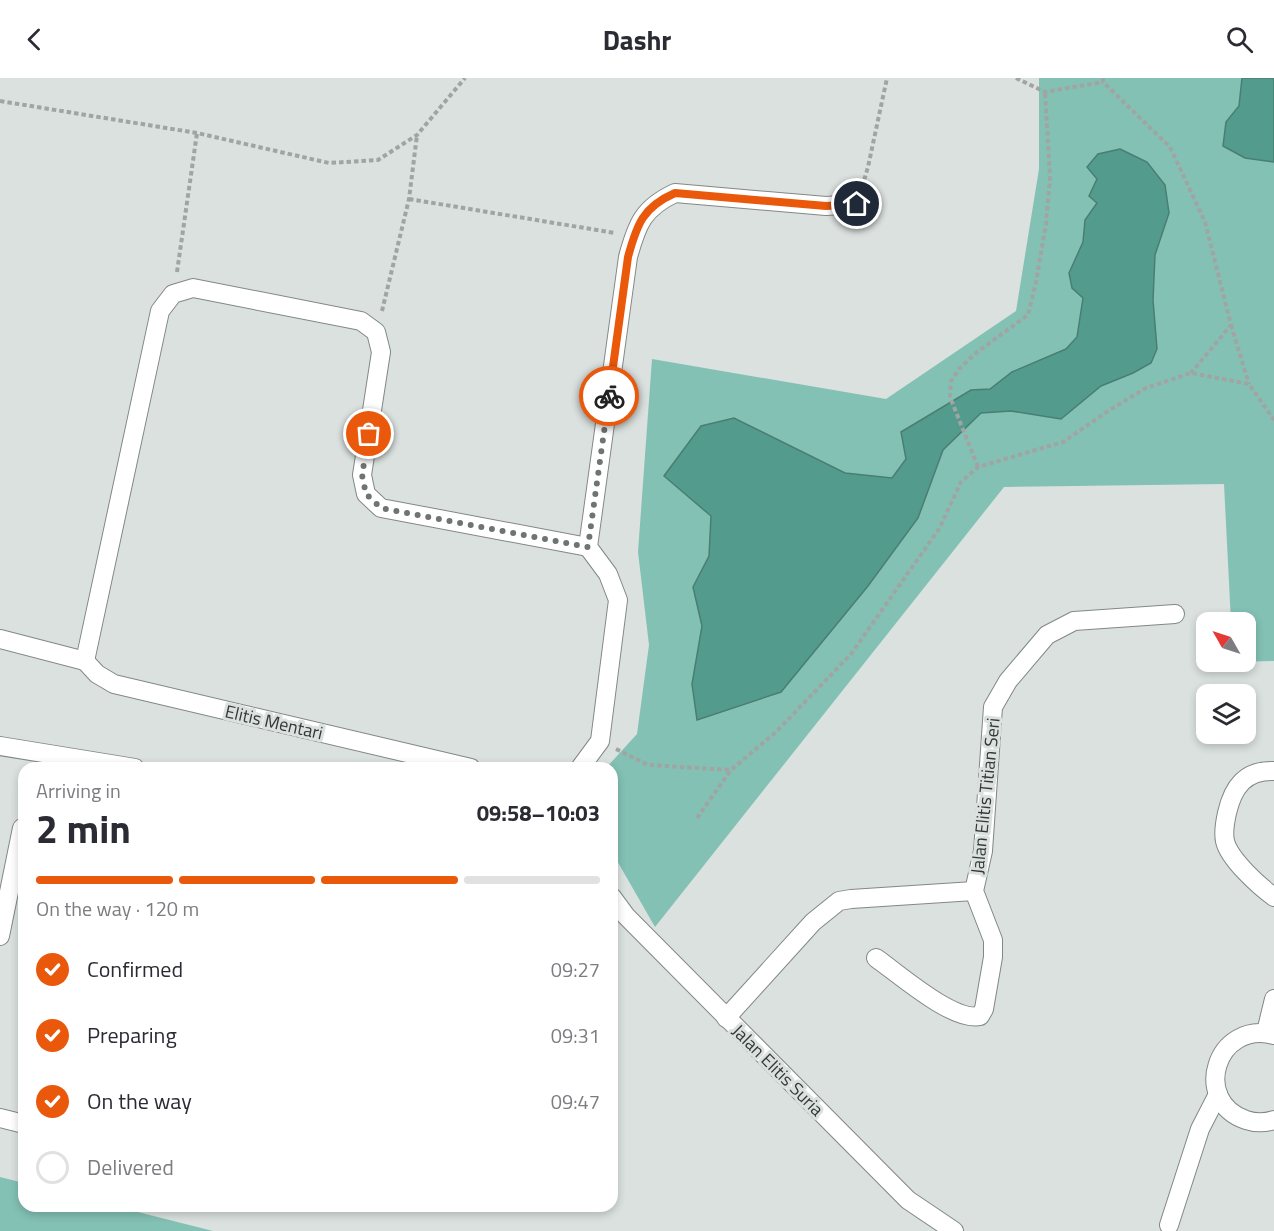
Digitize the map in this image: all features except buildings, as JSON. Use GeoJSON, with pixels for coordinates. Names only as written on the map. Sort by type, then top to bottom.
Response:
{"type":"FeatureCollection","features":[{"type":"Feature","properties":{"kind":"street"},"geometry":{"type":"LineString","coordinates":[[588,547],[628,257],[634,236],[647,211],[658,200],[675,193],[826,206],[857,204]]}},
{"type":"Feature","properties":{"kind":"street"},"geometry":{"type":"LineString","coordinates":[[0,639],[85,661],[160,310],[174,294],[193,288],[361,321],[376,332],[381,352],[362,475],[366,494],[381,508],[588,547],[608,574],[618,600],[600,741],[584,762]]}},
{"type":"Feature","properties":{"kind":"street","name":"Jalan Elitis Titian Seri"},"geometry":{"type":"LineString","coordinates":[[876,958],[947,1009],[971,1018],[980,1016],[984,1009],[993,957],[993,940],[974,891],[982,851],[993,707],[1008,681],[1047,635],[1074,621],[1175,614]]}},
{"type":"Feature","properties":{"kind":"street","name":"Elitis Mentari"},"geometry":{"type":"LineString","coordinates":[[85,661],[97,674],[114,684],[446,762]]}},
{"type":"Feature","properties":{"kind":"street"},"geometry":{"type":"LineString","coordinates":[[0,746],[98,762]]}},
{"type":"Feature","properties":{"kind":"street"},"geometry":{"type":"LineString","coordinates":[[1274,771],[1252,775],[1240,783],[1231,795],[1224,826],[1225,842],[1232,857],[1274,897]]}},
{"type":"Feature","properties":{"kind":"street"},"geometry":{"type":"LineString","coordinates":[[0,936],[18,848]]}},
{"type":"Feature","properties":{"kind":"street"},"geometry":{"type":"LineString","coordinates":[[726,1018],[813,922],[839,902],[851,898],[974,891]]}},
{"type":"Feature","properties":{"kind":"street","name":"Jalan Elitis Suria"},"geometry":{"type":"LineString","coordinates":[[618,905],[726,1018],[908,1200],[954,1231]]}},
{"type":"Feature","properties":{"kind":"street"},"geometry":{"type":"LineString","coordinates":[[1274,999],[1270,1034],[1250,1033],[1236,1039],[1224,1050],[1217,1064],[1215,1079],[1218,1094],[1226,1108],[1238,1117],[1253,1122],[1274,1120]]}},
{"type":"Feature","properties":{"kind":"street"},"geometry":{"type":"LineString","coordinates":[[1169,1225],[1200,1129],[1218,1094]]}},
{"type":"Feature","properties":{"kind":"street"},"geometry":{"type":"LineString","coordinates":[[0,1118],[18,1122]]}},
{"type":"Feature","properties":{"kind":"path"},"geometry":{"type":"LineString","coordinates":[[0,101],[197,133],[329,163],[378,160],[417,135],[465,78]]}},
{"type":"Feature","properties":{"kind":"path"},"geometry":{"type":"LineString","coordinates":[[857,204],[868,167],[887,78]]}},
{"type":"Feature","properties":{"kind":"path"},"geometry":{"type":"LineString","coordinates":[[1016,78],[1044,92],[1103,80],[1170,147],[1205,222],[1231,325],[1249,384],[1274,420]]}},
{"type":"Feature","properties":{"kind":"path"},"geometry":{"type":"LineString","coordinates":[[978,467],[950,397],[951,381],[959,369],[977,352],[1028,315],[1046,224],[1050,177],[1044,92]]}},
{"type":"Feature","properties":{"kind":"path"},"geometry":{"type":"LineString","coordinates":[[174,294],[197,133]]}},
{"type":"Feature","properties":{"kind":"path"},"geometry":{"type":"LineString","coordinates":[[376,332],[409,198],[417,135]]}},
{"type":"Feature","properties":{"kind":"path"},"geometry":{"type":"LineString","coordinates":[[409,198],[634,236]]}},
{"type":"Feature","properties":{"kind":"path"},"geometry":{"type":"LineString","coordinates":[[1191,373],[1231,325]]}},
{"type":"Feature","properties":{"kind":"path"},"geometry":{"type":"LineString","coordinates":[[697,818],[731,770],[776,732],[851,654],[939,529],[961,482],[978,467],[1063,442],[1146,388],[1191,373],[1249,384]]}},
{"type":"Feature","properties":{"kind":"path"},"geometry":{"type":"LineString","coordinates":[[600,741],[648,765],[731,770]]}},
{"type":"Feature","properties":{"kind":"shaded area"},"geometry":{"type":"Polygon","coordinates":[[[1039,78],[1274,78],[1274,661],[1256,662],[1256,612],[1230,612],[1224,484],[1004,487],[655,927],[618,862],[618,762],[611,762],[637,734],[649,645],[638,552],[652,359],[886,399],[1016,311],[1039,169],[1039,78]]]}},
{"type":"Feature","properties":{"kind":"shaded area"},"geometry":{"type":"Polygon","coordinates":[[[1242,78],[1274,78],[1274,162],[1245,158],[1223,146],[1226,122],[1239,106],[1242,78]]]}},
{"type":"Feature","properties":{"kind":"shaded area"},"geometry":{"type":"Polygon","coordinates":[[[1120,149],[1147,162],[1165,185],[1169,213],[1155,255],[1153,300],[1157,349],[1151,363],[1101,386],[1061,419],[1011,411],[981,413],[943,450],[918,518],[868,586],[781,692],[697,720],[692,684],[702,626],[693,587],[709,556],[711,516],[664,476],[701,426],[734,418],[845,473],[892,478],[906,459],[901,432],[971,390],[990,389],[1012,372],[1066,349],[1077,337],[1083,298],[1072,288],[1069,273],[1083,242],[1085,220],[1097,203],[1089,196],[1097,179],[1087,167],[1098,154],[1120,149]]]}},
{"type":"Feature","properties":{"kind":"shaded area"},"geometry":{"type":"Polygon","coordinates":[[[0,1177],[18,1182],[18,1212],[138,1212],[213,1231],[0,1231],[0,1177]]]}},
{"type":"Feature","properties":{"kind":"way so far"},"geometry":{"type":"LineString","coordinates":[[369,434],[362,475],[366,494],[381,508],[588,547],[609,396]]}},
{"type":"Feature","properties":{"kind":"route"},"geometry":{"type":"LineString","coordinates":[[609,396],[628,257],[634,236],[647,211],[658,200],[675,193],[826,206],[857,204]]}}]}
